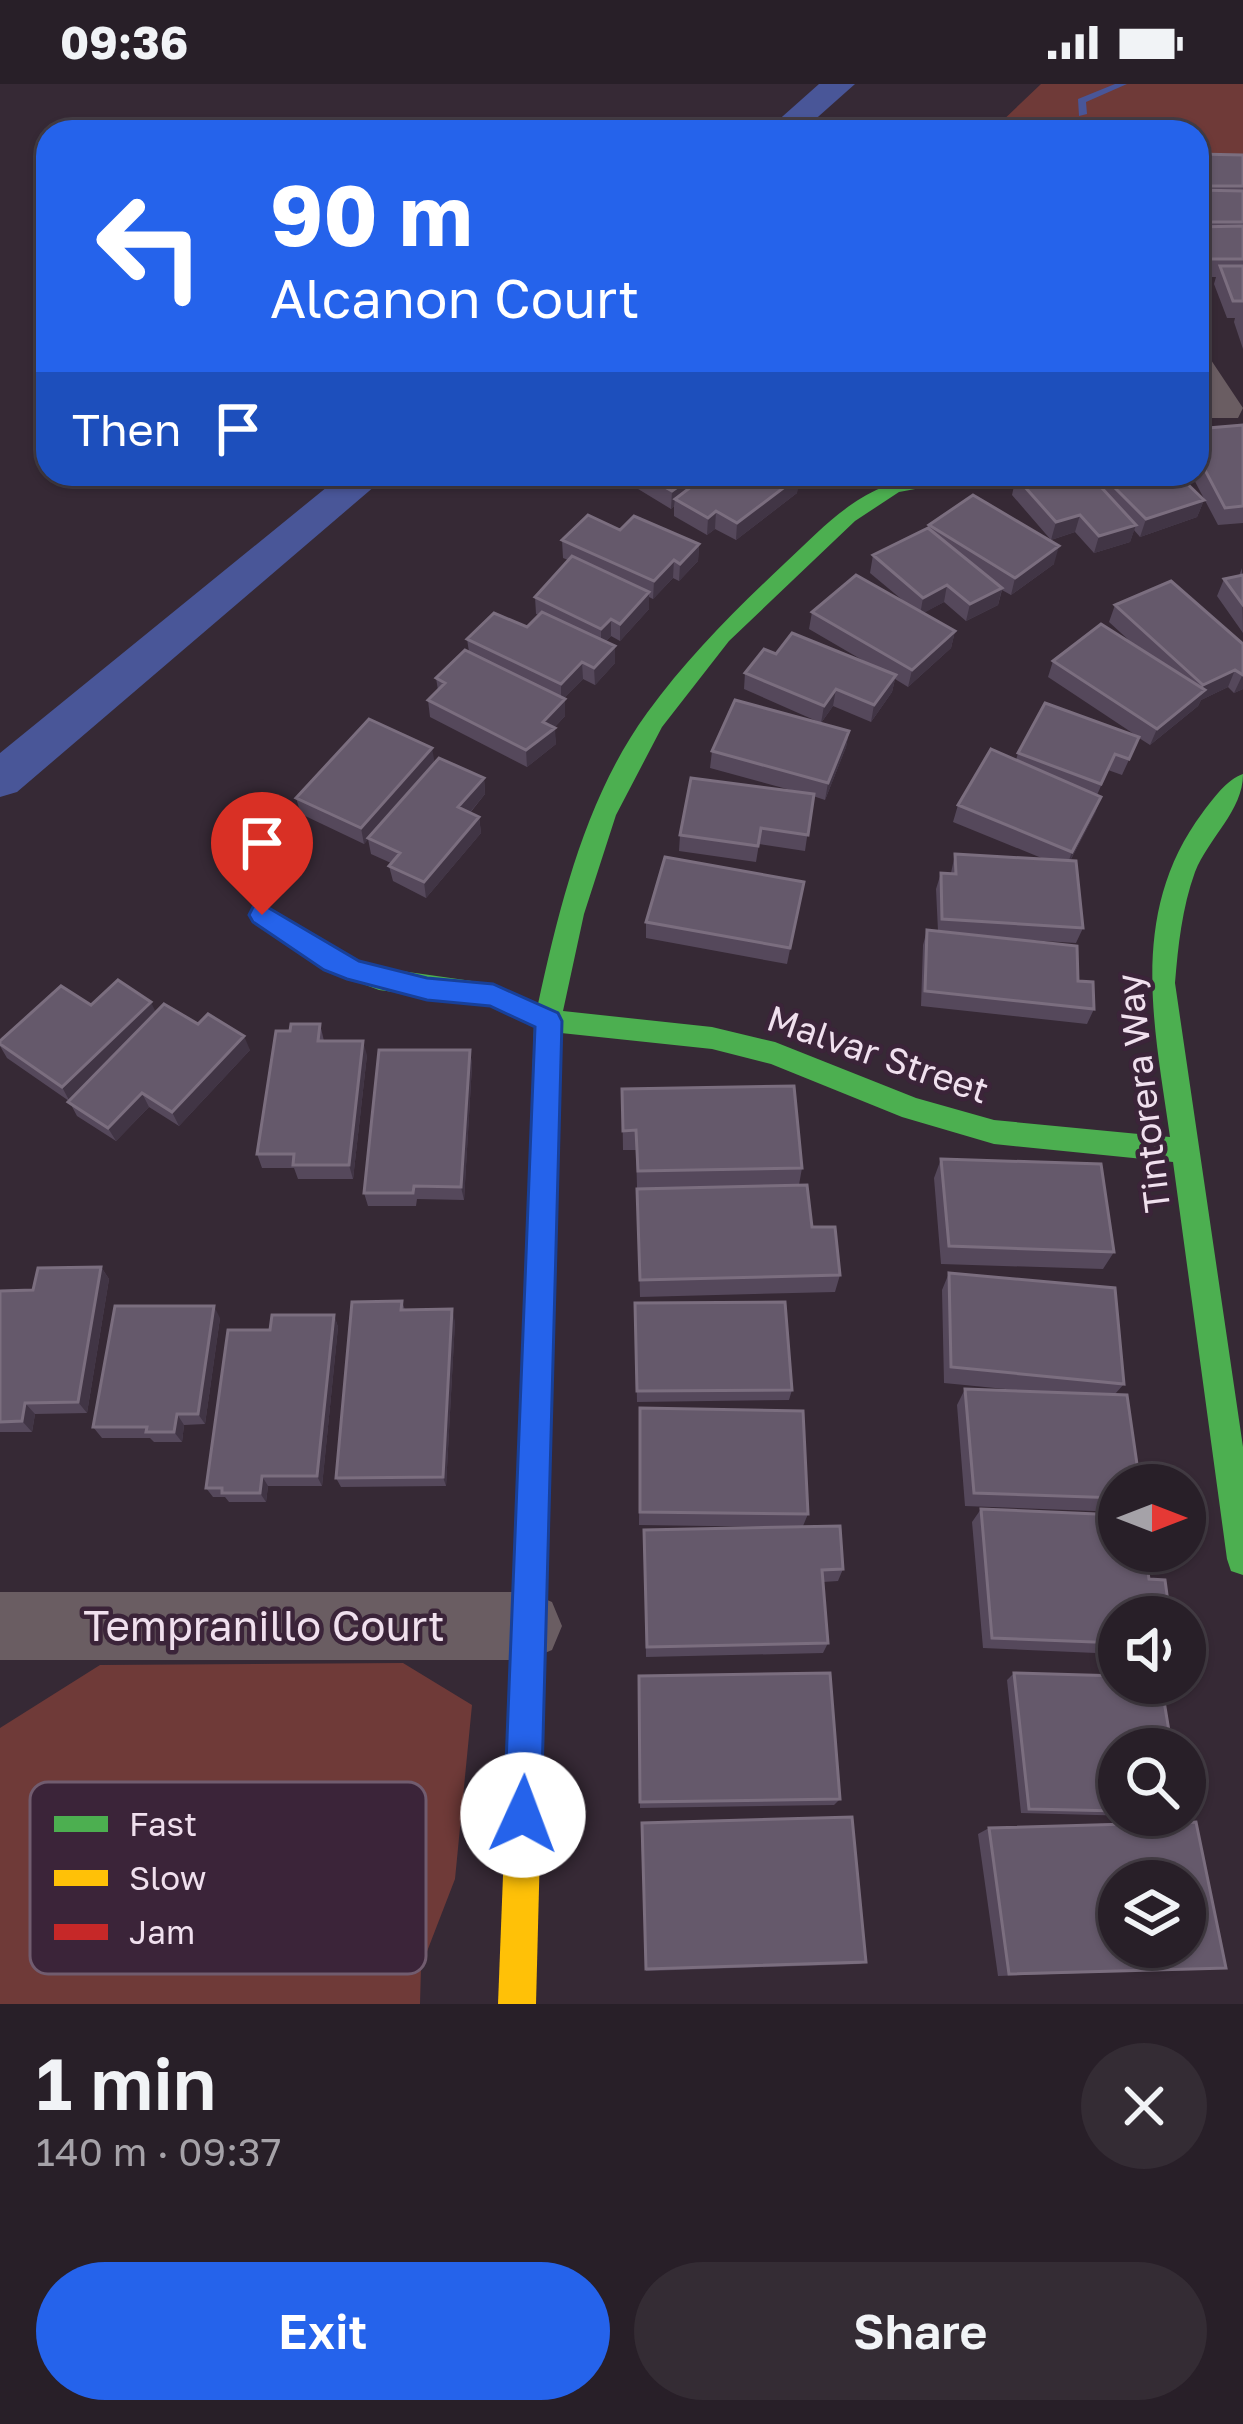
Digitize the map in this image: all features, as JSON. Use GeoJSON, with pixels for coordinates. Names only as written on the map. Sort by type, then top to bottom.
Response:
{"type":"FeatureCollection","features":[{"type":"Feature","properties":{"kind":"street"},"geometry":{"type":"LineString","coordinates":[[517,2004],[548,1021],[565,922],[596,829],[631,758],[673,694],[721,636],[879,486]]}},
{"type":"Feature","properties":{"kind":"street","name":"Tintorera Way"},"geometry":{"type":"LineString","coordinates":[[1243,783],[1201,828],[1180,868],[1164,922],[1162,982],[1243,1558]]}},
{"type":"Feature","properties":{"kind":"street","name":"Malvar Street"},"geometry":{"type":"LineString","coordinates":[[262,915],[349,968],[427,989],[493,995],[548,1021],[712,1038],[775,1053],[912,1109],[994,1132],[1185,1151]]}},
{"type":"Feature","properties":{"kind":"street","name":"Tempranillo Court"},"geometry":{"type":"LineString","coordinates":[[0,1626],[528,1626]]}},
{"type":"Feature","properties":{"kind":"shaded area"},"geometry":{"type":"Polygon","coordinates":[[[1041,84],[1243,84],[1243,156],[1209,156],[1209,120],[1003,120],[1041,84]]]}},
{"type":"Feature","properties":{"kind":"shaded area"},"geometry":{"type":"Polygon","coordinates":[[[403,1663],[472,1705],[455,1879],[426,1954],[426,1782],[30,1782],[30,1974],[421,1974],[420,2004],[0,2004],[0,1728],[100,1665],[403,1663]]]}},
{"type":"Feature","properties":{"kind":"building"},"geometry":{"type":"Polygon","coordinates":[[[1209,154],[1243,155],[1243,186],[1209,186],[1209,154]]]}},
{"type":"Feature","properties":{"kind":"building"},"geometry":{"type":"Polygon","coordinates":[[[1209,190],[1243,191],[1243,222],[1209,222],[1209,190]]]}},
{"type":"Feature","properties":{"kind":"building"},"geometry":{"type":"Polygon","coordinates":[[[1243,226],[1243,259],[1209,259],[1209,227],[1243,226]]]}},
{"type":"Feature","properties":{"kind":"building"},"geometry":{"type":"Polygon","coordinates":[[[1220,266],[1243,266],[1243,301],[1233,301],[1220,266]]]}},
{"type":"Feature","properties":{"kind":"building"},"geometry":{"type":"Polygon","coordinates":[[[1243,425],[1243,506],[1225,508],[1209,478],[1209,428],[1243,425]]]}},
{"type":"Feature","properties":{"kind":"building"},"geometry":{"type":"Polygon","coordinates":[[[692,486],[786,486],[737,523],[716,511],[708,518],[675,499],[692,486]]]}},
{"type":"Feature","properties":{"kind":"building"},"geometry":{"type":"Polygon","coordinates":[[[1024,486],[1100,486],[1136,525],[1099,536],[1080,515],[1056,522],[1024,486]]]}},
{"type":"Feature","properties":{"kind":"building"},"geometry":{"type":"Polygon","coordinates":[[[1113,486],[1189,486],[1204,500],[1146,519],[1113,486]]]}},
{"type":"Feature","properties":{"kind":"building"},"geometry":{"type":"Polygon","coordinates":[[[973,495],[1059,546],[1015,578],[929,525],[973,495]]]}},
{"type":"Feature","properties":{"kind":"building"},"geometry":{"type":"Polygon","coordinates":[[[588,515],[620,530],[634,516],[699,544],[654,581],[562,540],[588,515]]]}},
{"type":"Feature","properties":{"kind":"building"},"geometry":{"type":"Polygon","coordinates":[[[928,528],[1002,588],[970,604],[947,585],[923,598],[873,555],[928,528]]]}},
{"type":"Feature","properties":{"kind":"building"},"geometry":{"type":"Polygon","coordinates":[[[572,556],[649,592],[620,624],[611,619],[601,629],[535,597],[572,556]]]}},
{"type":"Feature","properties":{"kind":"building"},"geometry":{"type":"Polygon","coordinates":[[[856,575],[955,631],[912,670],[812,612],[856,575]]]}},
{"type":"Feature","properties":{"kind":"building"},"geometry":{"type":"Polygon","coordinates":[[[1243,575],[1243,605],[1224,579],[1243,575]]]}},
{"type":"Feature","properties":{"kind":"building"},"geometry":{"type":"Polygon","coordinates":[[[1171,581],[1243,644],[1243,675],[1235,670],[1203,685],[1115,605],[1171,581]]]}},
{"type":"Feature","properties":{"kind":"building"},"geometry":{"type":"Polygon","coordinates":[[[542,612],[615,646],[594,668],[582,662],[561,684],[467,639],[494,613],[527,627],[542,612]]]}},
{"type":"Feature","properties":{"kind":"building"},"geometry":{"type":"Polygon","coordinates":[[[1101,624],[1205,690],[1157,729],[1053,661],[1101,624]]]}},
{"type":"Feature","properties":{"kind":"building"},"geometry":{"type":"Polygon","coordinates":[[[792,633],[896,675],[874,705],[836,689],[824,706],[745,673],[764,649],[776,654],[792,633]]]}},
{"type":"Feature","properties":{"kind":"building"},"geometry":{"type":"Polygon","coordinates":[[[465,650],[565,699],[543,722],[555,728],[526,750],[428,700],[445,683],[436,678],[465,650]]]}},
{"type":"Feature","properties":{"kind":"building"},"geometry":{"type":"Polygon","coordinates":[[[735,700],[849,731],[828,783],[712,751],[735,700]]]}},
{"type":"Feature","properties":{"kind":"building"},"geometry":{"type":"Polygon","coordinates":[[[1045,703],[1139,737],[1129,759],[1115,754],[1101,784],[1018,753],[1045,703]]]}},
{"type":"Feature","properties":{"kind":"building"},"geometry":{"type":"Polygon","coordinates":[[[369,719],[432,748],[361,828],[296,798],[369,719]]]}},
{"type":"Feature","properties":{"kind":"building"},"geometry":{"type":"Polygon","coordinates":[[[991,749],[1101,797],[1072,852],[958,805],[991,749]]]}},
{"type":"Feature","properties":{"kind":"building"},"geometry":{"type":"Polygon","coordinates":[[[439,758],[484,778],[458,807],[479,817],[424,882],[389,866],[400,853],[368,838],[439,758]]]}},
{"type":"Feature","properties":{"kind":"building"},"geometry":{"type":"Polygon","coordinates":[[[691,778],[814,794],[808,835],[761,828],[758,846],[680,835],[691,778]]]}},
{"type":"Feature","properties":{"kind":"building"},"geometry":{"type":"Polygon","coordinates":[[[955,854],[1076,861],[1083,928],[942,919],[941,873],[956,874],[955,854]]]}},
{"type":"Feature","properties":{"kind":"building"},"geometry":{"type":"Polygon","coordinates":[[[665,857],[804,882],[790,948],[646,922],[665,857]]]}},
{"type":"Feature","properties":{"kind":"building"},"geometry":{"type":"Polygon","coordinates":[[[927,930],[1077,946],[1078,981],[1093,982],[1094,1009],[925,991],[927,930]]]}},
{"type":"Feature","properties":{"kind":"building"},"geometry":{"type":"Polygon","coordinates":[[[118,980],[151,1002],[62,1087],[0,1044],[61,986],[91,1005],[118,980]]]}},
{"type":"Feature","properties":{"kind":"building"},"geometry":{"type":"Polygon","coordinates":[[[164,1004],[198,1024],[208,1014],[244,1036],[172,1112],[142,1093],[108,1128],[68,1102],[164,1004]]]}},
{"type":"Feature","properties":{"kind":"building"},"geometry":{"type":"Polygon","coordinates":[[[291,1024],[320,1024],[318,1041],[363,1041],[349,1165],[293,1165],[294,1154],[257,1154],[276,1031],[290,1031],[291,1024]]]}},
{"type":"Feature","properties":{"kind":"building"},"geometry":{"type":"Polygon","coordinates":[[[379,1050],[470,1050],[461,1187],[414,1186],[413,1193],[364,1193],[379,1050]]]}},
{"type":"Feature","properties":{"kind":"building"},"geometry":{"type":"Polygon","coordinates":[[[794,1086],[802,1168],[638,1171],[636,1130],[623,1131],[622,1089],[794,1086]]]}},
{"type":"Feature","properties":{"kind":"building"},"geometry":{"type":"Polygon","coordinates":[[[941,1159],[1101,1164],[1114,1252],[949,1246],[941,1159]]]}},
{"type":"Feature","properties":{"kind":"building"},"geometry":{"type":"Polygon","coordinates":[[[807,1185],[812,1227],[835,1227],[840,1275],[640,1280],[637,1189],[807,1185]]]}},
{"type":"Feature","properties":{"kind":"building"},"geometry":{"type":"Polygon","coordinates":[[[101,1267],[78,1402],[25,1403],[22,1421],[0,1422],[0,1291],[33,1290],[38,1268],[101,1267]]]}},
{"type":"Feature","properties":{"kind":"building"},"geometry":{"type":"Polygon","coordinates":[[[949,1273],[1115,1288],[1124,1384],[951,1367],[949,1273]]]}},
{"type":"Feature","properties":{"kind":"building"},"geometry":{"type":"Polygon","coordinates":[[[402,1301],[401,1310],[452,1309],[443,1477],[336,1478],[352,1302],[402,1301]]]}},
{"type":"Feature","properties":{"kind":"building"},"geometry":{"type":"Polygon","coordinates":[[[785,1302],[792,1390],[637,1391],[635,1303],[785,1302]]]}},
{"type":"Feature","properties":{"kind":"building"},"geometry":{"type":"Polygon","coordinates":[[[115,1306],[214,1306],[198,1414],[177,1414],[174,1432],[93,1427],[115,1306]]]}},
{"type":"Feature","properties":{"kind":"building"},"geometry":{"type":"Polygon","coordinates":[[[272,1315],[334,1315],[317,1476],[262,1476],[260,1493],[206,1488],[228,1330],[270,1330],[272,1315]]]}},
{"type":"Feature","properties":{"kind":"building"},"geometry":{"type":"Polygon","coordinates":[[[965,1389],[1127,1395],[1137,1464],[1098,1464],[1098,1497],[974,1493],[965,1389]]]}},
{"type":"Feature","properties":{"kind":"building"},"geometry":{"type":"Polygon","coordinates":[[[640,1408],[803,1411],[808,1514],[640,1512],[640,1408]]]}},
{"type":"Feature","properties":{"kind":"building"},"geometry":{"type":"Polygon","coordinates":[[[981,1509],[1098,1514],[1098,1572],[1148,1572],[1149,1579],[1165,1580],[1167,1596],[1098,1596],[1098,1642],[992,1638],[981,1509]]]}},
{"type":"Feature","properties":{"kind":"building"},"geometry":{"type":"Polygon","coordinates":[[[840,1526],[843,1569],[822,1570],[828,1643],[647,1647],[644,1530],[840,1526]]]}},
{"type":"Feature","properties":{"kind":"building"},"geometry":{"type":"Polygon","coordinates":[[[830,1673],[840,1799],[640,1802],[639,1676],[830,1673]]]}},
{"type":"Feature","properties":{"kind":"building"},"geometry":{"type":"Polygon","coordinates":[[[1014,1673],[1098,1675],[1098,1704],[1164,1704],[1168,1728],[1098,1728],[1098,1811],[1029,1809],[1014,1673]]]}},
{"type":"Feature","properties":{"kind":"building"},"geometry":{"type":"Polygon","coordinates":[[[852,1817],[866,1962],[646,1969],[642,1823],[852,1817]]]}},
{"type":"Feature","properties":{"kind":"building"},"geometry":{"type":"Polygon","coordinates":[[[1098,1825],[1098,1836],[1199,1836],[1204,1860],[1098,1860],[1098,1968],[1206,1968],[1206,1871],[1226,1968],[1009,1974],[989,1828],[1098,1825]]]}},
{"type":"Feature","properties":{"kind":"waterway"},"geometry":{"type":"LineString","coordinates":[[796,120],[839,84]]}},
{"type":"Feature","properties":{"kind":"waterway"},"geometry":{"type":"LineString","coordinates":[[1082,114],[1081,101],[1123,84]]}},
{"type":"Feature","properties":{"kind":"waterway"},"geometry":{"type":"LineString","coordinates":[[0,779],[354,486]]}},
{"type":"Feature","properties":{"kind":"traffic: fast"},"geometry":{"type":"LineString","coordinates":[[543,1178],[548,1021],[571,914],[604,815],[653,722],[721,636],[848,516],[898,486]]}},
{"type":"Feature","properties":{"kind":"traffic: fast"},"geometry":{"type":"LineString","coordinates":[[1243,783],[1206,826],[1182,874],[1168,926],[1162,983],[1243,1559]]}},
{"type":"Feature","properties":{"kind":"traffic: fast"},"geometry":{"type":"LineString","coordinates":[[262,915],[334,963],[379,979],[493,995],[548,1021],[712,1038],[775,1053],[912,1109],[994,1132],[1185,1151]]}},
{"type":"Feature","properties":{"kind":"traffic: slow"},"geometry":{"type":"LineString","coordinates":[[517,2004],[532,1542]]}},
{"type":"Feature","properties":{"kind":"traffic: jam"},"geometry":{"type":"LineString","coordinates":[[532,1542],[543,1178]]}},
{"type":"Feature","properties":{"kind":"route"},"geometry":{"type":"LineString","coordinates":[[262,915],[334,963],[379,980],[493,995],[548,1021],[523,1815]]}}]}
